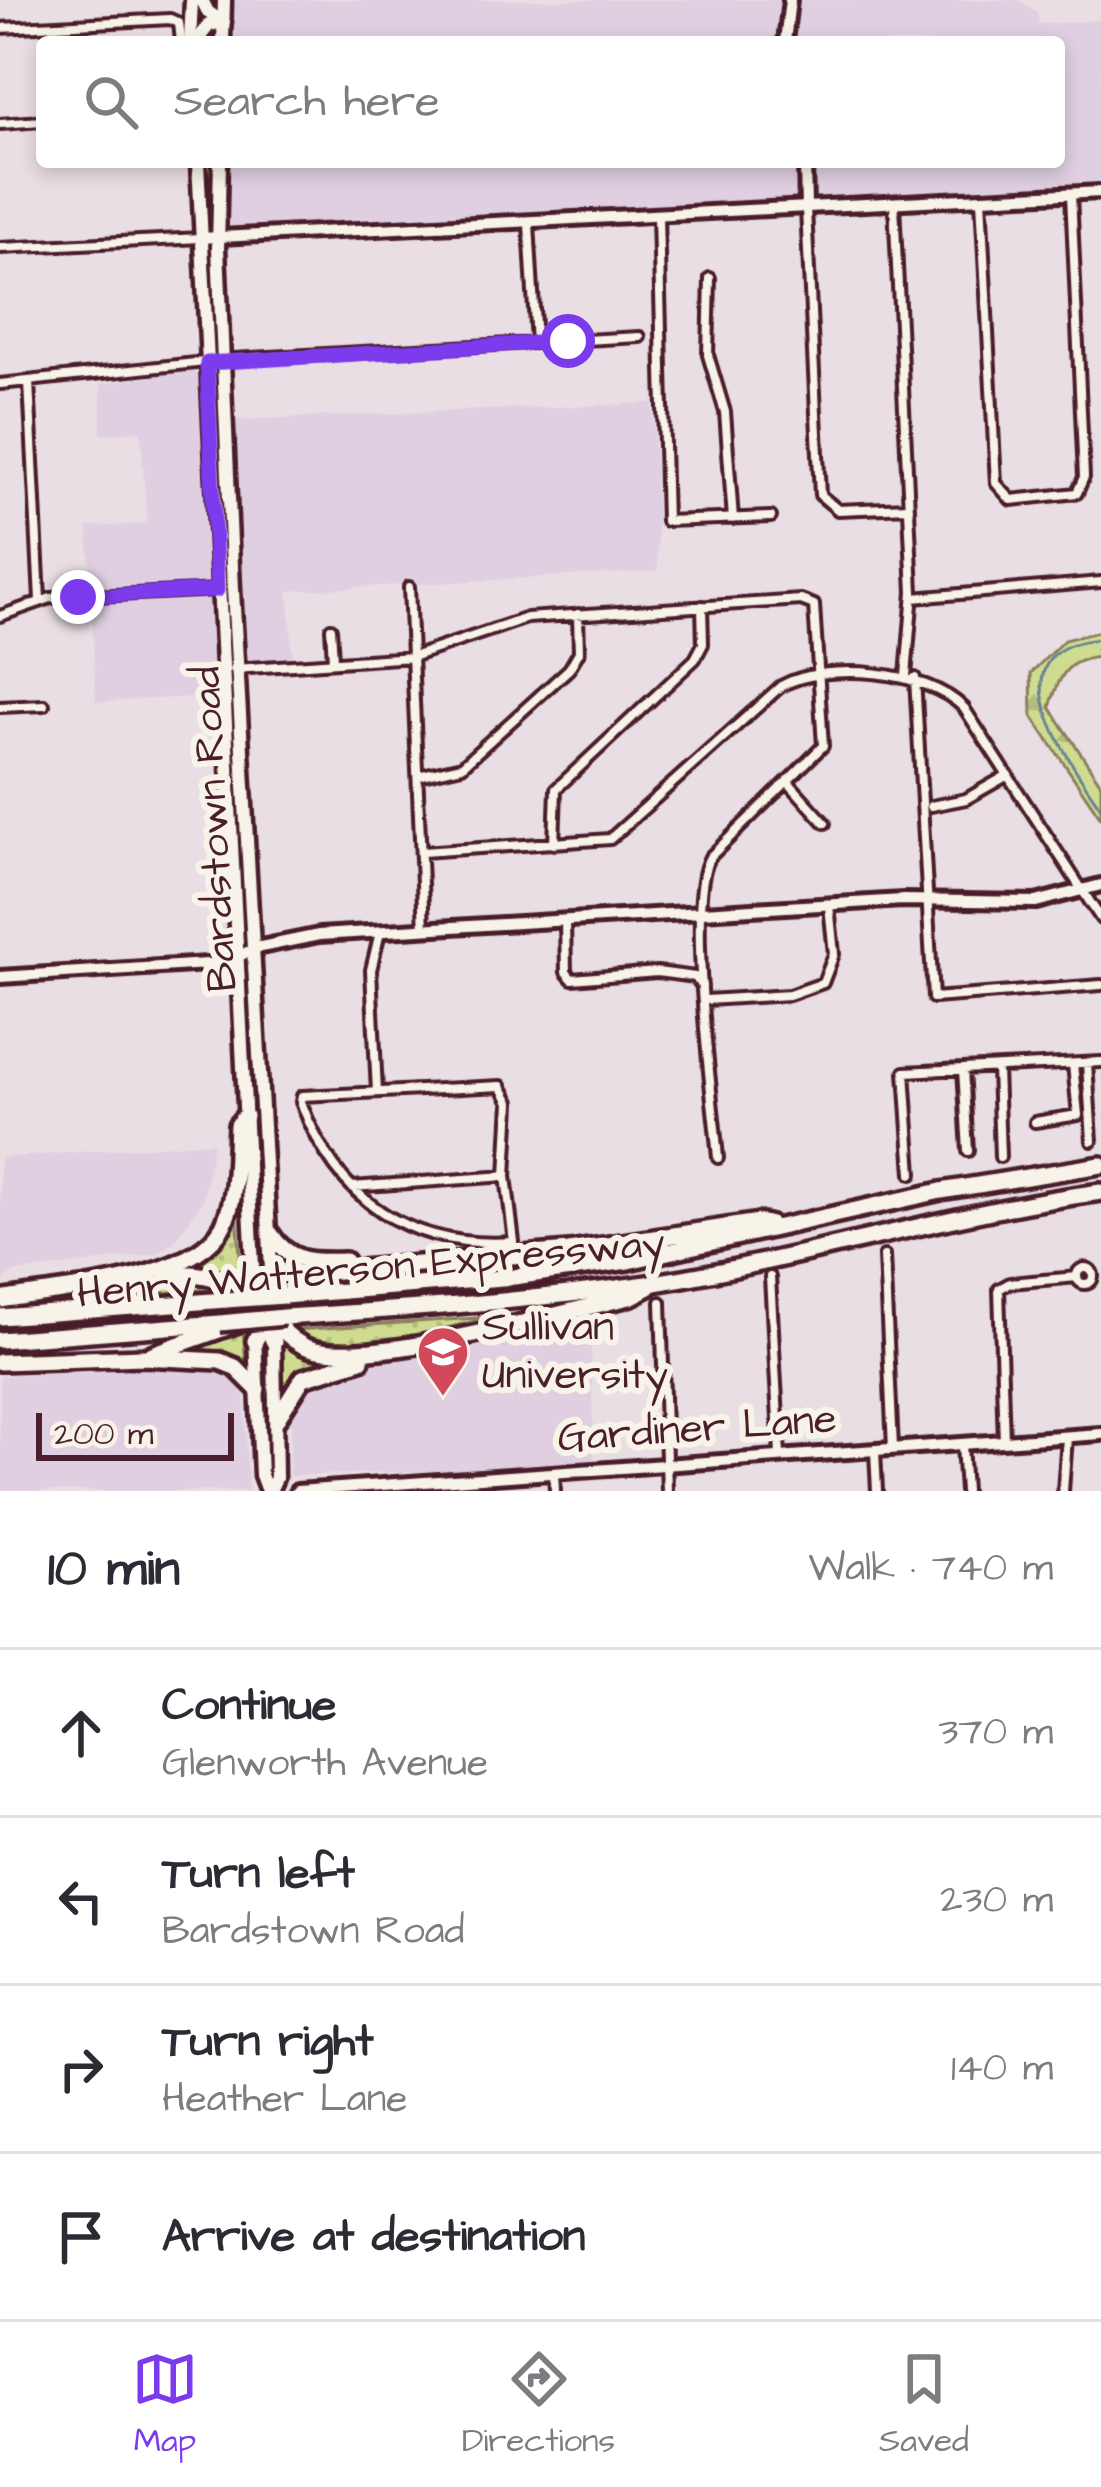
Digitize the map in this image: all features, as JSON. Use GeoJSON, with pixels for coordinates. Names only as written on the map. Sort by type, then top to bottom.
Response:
{"type":"FeatureCollection","features":[{"type":"Feature","properties":{"kind":"highway"},"geometry":{"type":"LineString","coordinates":[[141,1276],[188,1260],[220,1231],[232,1202],[237,1125],[245,1116]]}},
{"type":"Feature","properties":{"kind":"highway","name":"Henry Watterson Expressway"},"geometry":{"type":"LineString","coordinates":[[0,1340],[220,1323],[268,1304],[560,1272],[668,1254],[774,1226],[1101,1165]]}},
{"type":"Feature","properties":{"kind":"highway","name":"Henry Watterson Expressway"},"geometry":{"type":"LineString","coordinates":[[0,1317],[226,1300],[268,1304],[496,1302],[662,1281],[961,1214],[1101,1192]]}},
{"type":"Feature","properties":{"kind":"highway"},"geometry":{"type":"LineString","coordinates":[[143,1357],[213,1336],[326,1272],[569,1251],[759,1222],[774,1226]]}},
{"type":"Feature","properties":{"kind":"highway"},"geometry":{"type":"LineString","coordinates":[[270,1233],[284,1252],[299,1260],[407,1262]]}},
{"type":"Feature","properties":{"kind":"highway"},"geometry":{"type":"LineString","coordinates":[[0,1300],[141,1276],[206,1274],[268,1304],[302,1345],[325,1353],[412,1345]]}},
{"type":"Feature","properties":{"kind":"highway"},"geometry":{"type":"LineString","coordinates":[[255,1341],[272,1276]]}},
{"type":"Feature","properties":{"kind":"highway"},"geometry":{"type":"LineString","coordinates":[[277,1419],[292,1390],[308,1374],[412,1345],[630,1297],[662,1281]]}},
{"type":"Feature","properties":{"kind":"highway"},"geometry":{"type":"LineString","coordinates":[[268,1304],[274,1342]]}},
{"type":"Feature","properties":{"kind":"highway"},"geometry":{"type":"LineString","coordinates":[[0,1362],[143,1357],[220,1360],[236,1367],[257,1389]]}},
{"type":"Feature","properties":{"kind":"main road"},"geometry":{"type":"LineString","coordinates":[[192,0],[193,36]]}},
{"type":"Feature","properties":{"kind":"main road"},"geometry":{"type":"LineString","coordinates":[[202,0],[208,12],[224,22]]}},
{"type":"Feature","properties":{"kind":"main road"},"geometry":{"type":"LineString","coordinates":[[223,36],[224,0]]}},
{"type":"Feature","properties":{"kind":"main road"},"geometry":{"type":"LineString","coordinates":[[199,36],[209,25],[224,22]]}},
{"type":"Feature","properties":{"kind":"main road","name":"Bardstown Road"},"geometry":{"type":"LineString","coordinates":[[198,168],[245,1116],[268,1304]]}},
{"type":"Feature","properties":{"kind":"main road","name":"Bardstown Road"},"geometry":{"type":"LineString","coordinates":[[220,168],[218,239],[233,589],[272,1276]]}},
{"type":"Feature","properties":{"kind":"main road"},"geometry":{"type":"LineString","coordinates":[[227,780],[245,783]]}},
{"type":"Feature","properties":{"kind":"main road"},"geometry":{"type":"LineString","coordinates":[[255,1341],[261,1475],[268,1491]]}},
{"type":"Feature","properties":{"kind":"main road"},"geometry":{"type":"LineString","coordinates":[[268,1491],[276,1478],[274,1342]]}},
{"type":"Feature","properties":{"kind":"street"},"geometry":{"type":"LineString","coordinates":[[786,36],[790,0]]}},
{"type":"Feature","properties":{"kind":"street"},"geometry":{"type":"LineString","coordinates":[[0,28],[174,20],[179,36]]}},
{"type":"Feature","properties":{"kind":"street"},"geometry":{"type":"LineString","coordinates":[[0,124],[36,122]]}},
{"type":"Feature","properties":{"kind":"street"},"geometry":{"type":"LineString","coordinates":[[805,168],[820,495],[838,510],[909,508]]}},
{"type":"Feature","properties":{"kind":"street"},"geometry":{"type":"LineString","coordinates":[[0,248],[1101,192]]}},
{"type":"Feature","properties":{"kind":"street"},"geometry":{"type":"LineString","coordinates":[[981,199],[996,483],[1007,499],[1043,500],[1073,496],[1083,481],[1071,194]]}},
{"type":"Feature","properties":{"kind":"street"},"geometry":{"type":"LineString","coordinates":[[894,204],[913,598],[910,677],[933,998],[1101,985]]}},
{"type":"Feature","properties":{"kind":"street"},"geometry":{"type":"LineString","coordinates":[[658,216],[666,521],[771,517]]}},
{"type":"Feature","properties":{"kind":"street"},"geometry":{"type":"LineString","coordinates":[[529,224],[536,343]]}},
{"type":"Feature","properties":{"kind":"street"},"geometry":{"type":"LineString","coordinates":[[710,278],[708,355],[725,412],[733,519]]}},
{"type":"Feature","properties":{"kind":"street"},"geometry":{"type":"LineString","coordinates":[[0,384],[223,360],[640,338]]}},
{"type":"Feature","properties":{"kind":"street"},"geometry":{"type":"LineString","coordinates":[[29,382],[40,600]]}},
{"type":"Feature","properties":{"kind":"street"},"geometry":{"type":"LineString","coordinates":[[913,598],[1101,582]]}},
{"type":"Feature","properties":{"kind":"street"},"geometry":{"type":"LineString","coordinates":[[409,586],[424,929]]}},
{"type":"Feature","properties":{"kind":"street"},"geometry":{"type":"LineString","coordinates":[[0,616],[40,600],[233,589]]}},
{"type":"Feature","properties":{"kind":"street"},"geometry":{"type":"LineString","coordinates":[[220,670],[412,657],[515,620],[811,603],[817,612],[824,746],[710,857],[701,878],[718,1158]]}},
{"type":"Feature","properties":{"kind":"street"},"geometry":{"type":"LineString","coordinates":[[554,844],[556,789],[695,659],[703,644],[702,606]]}},
{"type":"Feature","properties":{"kind":"street"},"geometry":{"type":"LineString","coordinates":[[418,776],[462,766],[574,664],[580,644],[578,614]]}},
{"type":"Feature","properties":{"kind":"street"},"geometry":{"type":"LineString","coordinates":[[331,628],[333,660]]}},
{"type":"Feature","properties":{"kind":"street"},"geometry":{"type":"LineString","coordinates":[[422,852],[615,837],[781,686],[822,677],[910,677],[964,708],[1101,919]]}},
{"type":"Feature","properties":{"kind":"street"},"geometry":{"type":"LineString","coordinates":[[0,706],[44,705]]}},
{"type":"Feature","properties":{"kind":"street"},"geometry":{"type":"LineString","coordinates":[[931,806],[966,799],[1008,776]]}},
{"type":"Feature","properties":{"kind":"street"},"geometry":{"type":"LineString","coordinates":[[789,783],[825,823]]}},
{"type":"Feature","properties":{"kind":"street"},"geometry":{"type":"LineString","coordinates":[[0,977],[238,958],[256,948],[319,935],[924,899],[1036,902],[1101,885]]}},
{"type":"Feature","properties":{"kind":"street"},"geometry":{"type":"LineString","coordinates":[[707,1001],[789,995],[818,987],[834,954],[829,905]]}},
{"type":"Feature","properties":{"kind":"street"},"geometry":{"type":"LineString","coordinates":[[565,921],[569,977],[690,975],[699,980],[707,1001]]}},
{"type":"Feature","properties":{"kind":"street"},"geometry":{"type":"LineString","coordinates":[[377,1092],[370,970],[380,932]]}},
{"type":"Feature","properties":{"kind":"street"},"geometry":{"type":"LineString","coordinates":[[1087,1063],[1092,1141]]}},
{"type":"Feature","properties":{"kind":"street"},"geometry":{"type":"LineString","coordinates":[[912,1174],[905,1072],[1101,1063]]}},
{"type":"Feature","properties":{"kind":"street"},"geometry":{"type":"LineString","coordinates":[[1035,1122],[1078,1115],[1073,1064]]}},
{"type":"Feature","properties":{"kind":"street"},"geometry":{"type":"LineString","coordinates":[[997,1068],[1000,1157]]}},
{"type":"Feature","properties":{"kind":"street"},"geometry":{"type":"LineString","coordinates":[[963,1069],[968,1151]]}},
{"type":"Feature","properties":{"kind":"street"},"geometry":{"type":"LineString","coordinates":[[501,1086],[510,1102],[506,1176],[514,1242],[443,1241],[396,1221],[352,1187],[324,1152],[302,1096],[377,1092],[501,1086]]}},
{"type":"Feature","properties":{"kind":"street"},"geometry":{"type":"LineString","coordinates":[[352,1187],[506,1176]]}},
{"type":"Feature","properties":{"kind":"street"},"geometry":{"type":"LineString","coordinates":[[884,1256],[893,1448]]}},
{"type":"Feature","properties":{"kind":"street"},"geometry":{"type":"LineString","coordinates":[[770,1277],[780,1455]]}},
{"type":"Feature","properties":{"kind":"street"},"geometry":{"type":"LineString","coordinates":[[1004,1442],[999,1289],[1010,1283],[1077,1277]]}},
{"type":"Feature","properties":{"kind":"street"},"geometry":{"type":"LineString","coordinates":[[661,1302],[667,1491]]}},
{"type":"Feature","properties":{"kind":"street","name":"Gardiner Lane"},"geometry":{"type":"LineString","coordinates":[[297,1491],[450,1485],[554,1472],[1101,1434]]}},
{"type":"Feature","properties":{"kind":"street"},"geometry":{"type":"LineString","coordinates":[[1063,1491],[1067,1437]]}},
{"type":"Feature","properties":{"kind":"street"},"geometry":{"type":"LineString","coordinates":[[962,1445],[965,1491]]}},
{"type":"Feature","properties":{"kind":"street"},"geometry":{"type":"LineString","coordinates":[[874,1449],[877,1491]]}},
{"type":"Feature","properties":{"kind":"street"},"geometry":{"type":"LineString","coordinates":[[554,1472],[555,1491]]}},
{"type":"Feature","properties":{"kind":"shaded area"},"geometry":{"type":"Polygon","coordinates":[[[232,0],[1018,0],[1037,12],[1039,24],[1101,20],[1101,184],[230,231],[231,168],[1065,168],[1065,36],[232,36],[232,0]]]}},
{"type":"Feature","properties":{"kind":"shaded area"},"geometry":{"type":"Polygon","coordinates":[[[197,369],[215,691],[211,696],[96,702],[88,527],[147,524],[141,431],[101,434],[101,384],[197,369]]]}},
{"type":"Feature","properties":{"kind":"shaded area"},"geometry":{"type":"Polygon","coordinates":[[[653,403],[658,571],[288,591],[293,660],[244,663],[232,420],[653,403]]]}},
{"type":"Feature","properties":{"kind":"shaded area"},"geometry":{"type":"Polygon","coordinates":[[[213,1142],[203,1200],[175,1241],[157,1254],[14,1272],[0,1284],[0,1158],[213,1142]]]}},
{"type":"Feature","properties":{"kind":"shaded area","name":"Sullivan University"},"geometry":{"type":"Polygon","coordinates":[[[590,1315],[594,1465],[289,1476],[292,1405],[311,1377],[590,1315]]]}},
{"type":"Feature","properties":{"kind":"shaded area"},"geometry":{"type":"Polygon","coordinates":[[[211,1365],[236,1375],[244,1386],[248,1491],[0,1491],[0,1376],[211,1365]]]}},
{"type":"Feature","properties":{"kind":"green space"},"geometry":{"type":"Polygon","coordinates":[[[1101,631],[1101,657],[1072,665],[1050,707],[1101,784],[1101,818],[1032,716],[1031,673],[1064,640],[1101,631]]]}},
{"type":"Feature","properties":{"kind":"green space"},"geometry":{"type":"Polygon","coordinates":[[[236,1196],[242,1286],[168,1270],[188,1263],[236,1196]]]}},
{"type":"Feature","properties":{"kind":"green space"},"geometry":{"type":"Polygon","coordinates":[[[179,1280],[223,1288],[34,1303],[179,1280]]]}},
{"type":"Feature","properties":{"kind":"green space"},"geometry":{"type":"Polygon","coordinates":[[[492,1317],[362,1344],[313,1340],[295,1330],[492,1317]]]}},
{"type":"Feature","properties":{"kind":"green space"},"geometry":{"type":"Polygon","coordinates":[[[243,1327],[246,1368],[190,1353],[243,1327]]]}},
{"type":"Feature","properties":{"kind":"green space"},"geometry":{"type":"Polygon","coordinates":[[[281,1337],[308,1354],[339,1360],[284,1397],[281,1337]]]}},
{"type":"Feature","properties":{"kind":"waterway"},"geometry":{"type":"LineString","coordinates":[[1101,639],[1067,647],[1048,662],[1042,683],[1056,735],[1101,808]]}},
{"type":"Feature","properties":{"kind":"place","name":"Sullivan University"},"geometry":{"type":"Point","coordinates":[443,1398]}},
{"type":"Feature","properties":{"kind":"route"},"geometry":{"type":"LineString","coordinates":[[78,597],[217,590],[207,363],[568,341]]}}]}
